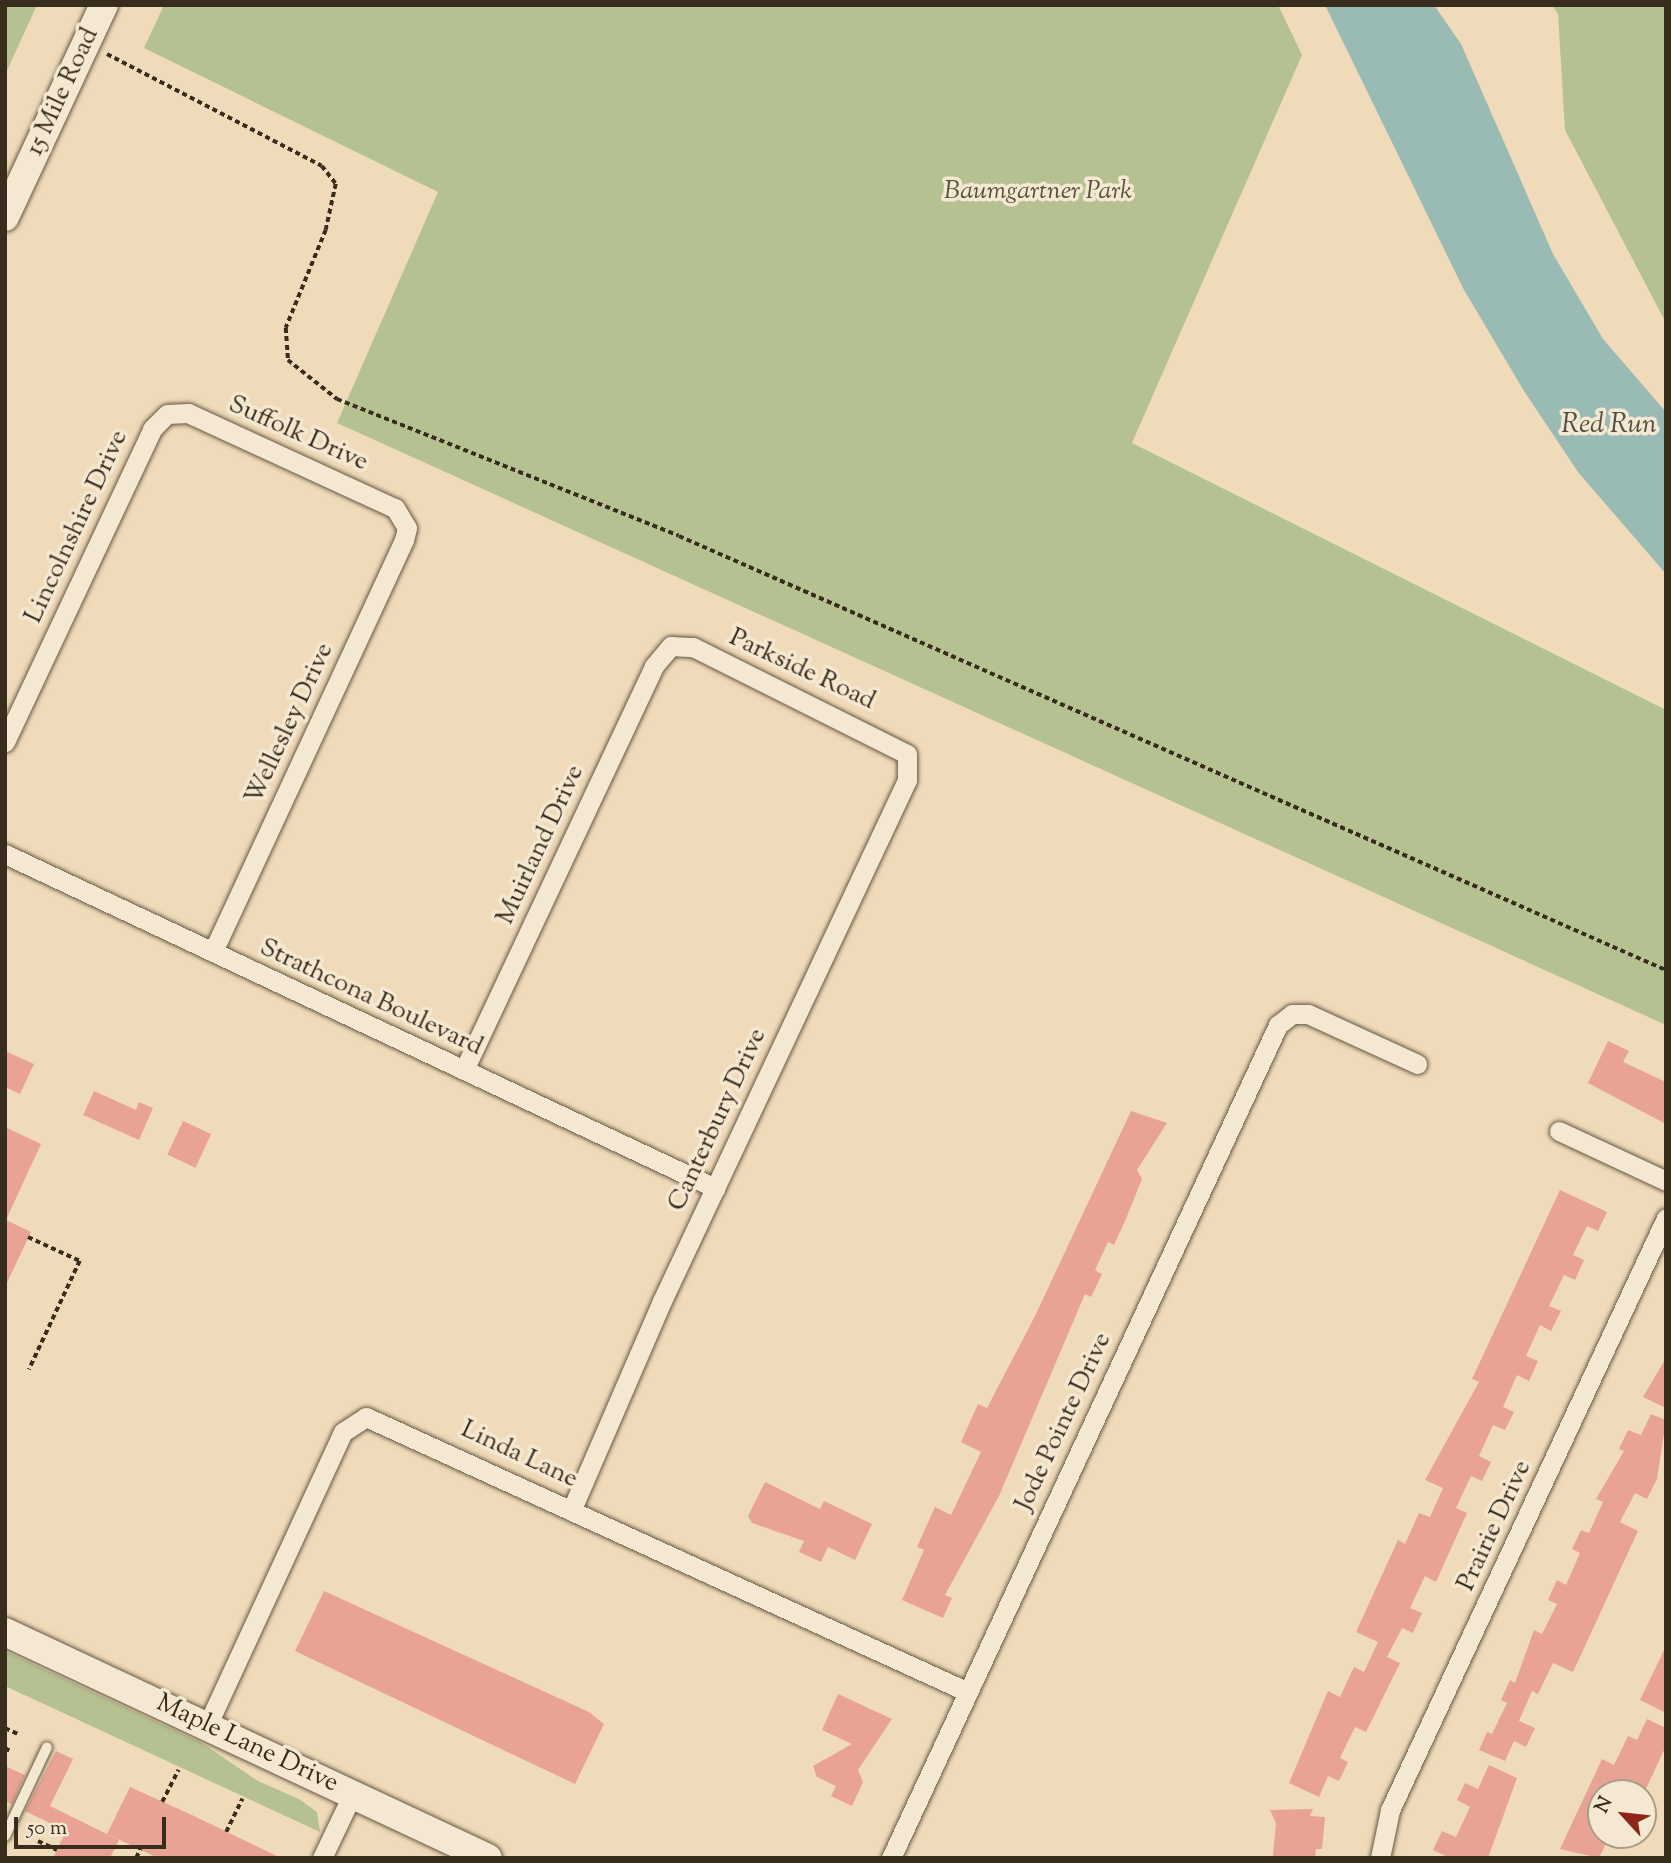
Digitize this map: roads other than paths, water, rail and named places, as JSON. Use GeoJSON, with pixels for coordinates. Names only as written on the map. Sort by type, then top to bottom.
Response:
{"type":"FeatureCollection","features":[{"type":"Feature","properties":{"kind":"street","name":"15 Mile Road"},"geometry":{"type":"LineString","coordinates":[[5,217],[104,5]]}},
{"type":"Feature","properties":{"kind":"street","name":"Suffolk Drive"},"geometry":{"type":"LineString","coordinates":[[167,414],[188,413],[384,502],[402,517]]}},
{"type":"Feature","properties":{"kind":"street","name":"Lincolnshire Drive"},"geometry":{"type":"LineString","coordinates":[[5,742],[152,429],[167,414]]}},
{"type":"Feature","properties":{"kind":"street","name":"Wellesley Drive"},"geometry":{"type":"LineString","coordinates":[[213,952],[404,540],[402,517]]}},
{"type":"Feature","properties":{"kind":"street","name":"Parkside Road"},"geometry":{"type":"LineString","coordinates":[[671,646],[693,647],[907,754]]}},
{"type":"Feature","properties":{"kind":"street","name":"Muirland Drive"},"geometry":{"type":"LineString","coordinates":[[464,1070],[654,666],[671,646]]}},
{"type":"Feature","properties":{"kind":"street","name":"Canterbury Drive"},"geometry":{"type":"LineString","coordinates":[[572,1509],[715,1188],[907,780],[907,754]]}},
{"type":"Feature","properties":{"kind":"street","name":"Strathcona Boulevard"},"geometry":{"type":"LineString","coordinates":[[5,854],[715,1188]]}},
{"type":"Feature","properties":{"kind":"street","name":"Jode Pointe Drive"},"geometry":{"type":"LineString","coordinates":[[891,1858],[1278,1025],[1292,1014],[1308,1014],[1417,1064]]}},
{"type":"Feature","properties":{"kind":"street"},"geometry":{"type":"LineString","coordinates":[[1559,1131],[1666,1181]]}},
{"type":"Feature","properties":{"kind":"street","name":"Prairie Drive"},"geometry":{"type":"LineString","coordinates":[[1380,1858],[1390,1810],[1666,1218]]}},
{"type":"Feature","properties":{"kind":"street","name":"Linda Lane"},"geometry":{"type":"LineString","coordinates":[[207,1726],[353,1422],[379,1419],[968,1692]]}},
{"type":"Feature","properties":{"kind":"street","name":"Maple Lane Drive"},"geometry":{"type":"LineString","coordinates":[[5,1632],[488,1858]]}},
{"type":"Feature","properties":{"kind":"street"},"geometry":{"type":"LineString","coordinates":[[322,1858],[353,1793]]}},
{"type":"Feature","properties":{"kind":"lane"},"geometry":{"type":"LineString","coordinates":[[5,1836],[47,1748]]}},
{"type":"Feature","properties":{"kind":"water","name":"Red Run"},"geometry":{"type":"Polygon","coordinates":[[[1325,5],[1434,5],[1461,44],[1553,254],[1603,339],[1666,412],[1666,574],[1578,472],[1524,391],[1464,290],[1325,5]]]}},
{"type":"Feature","properties":{"kind":"park label","name":"Baumgartner Park"},"geometry":{"type":"Point","coordinates":[1038,192]}}]}
